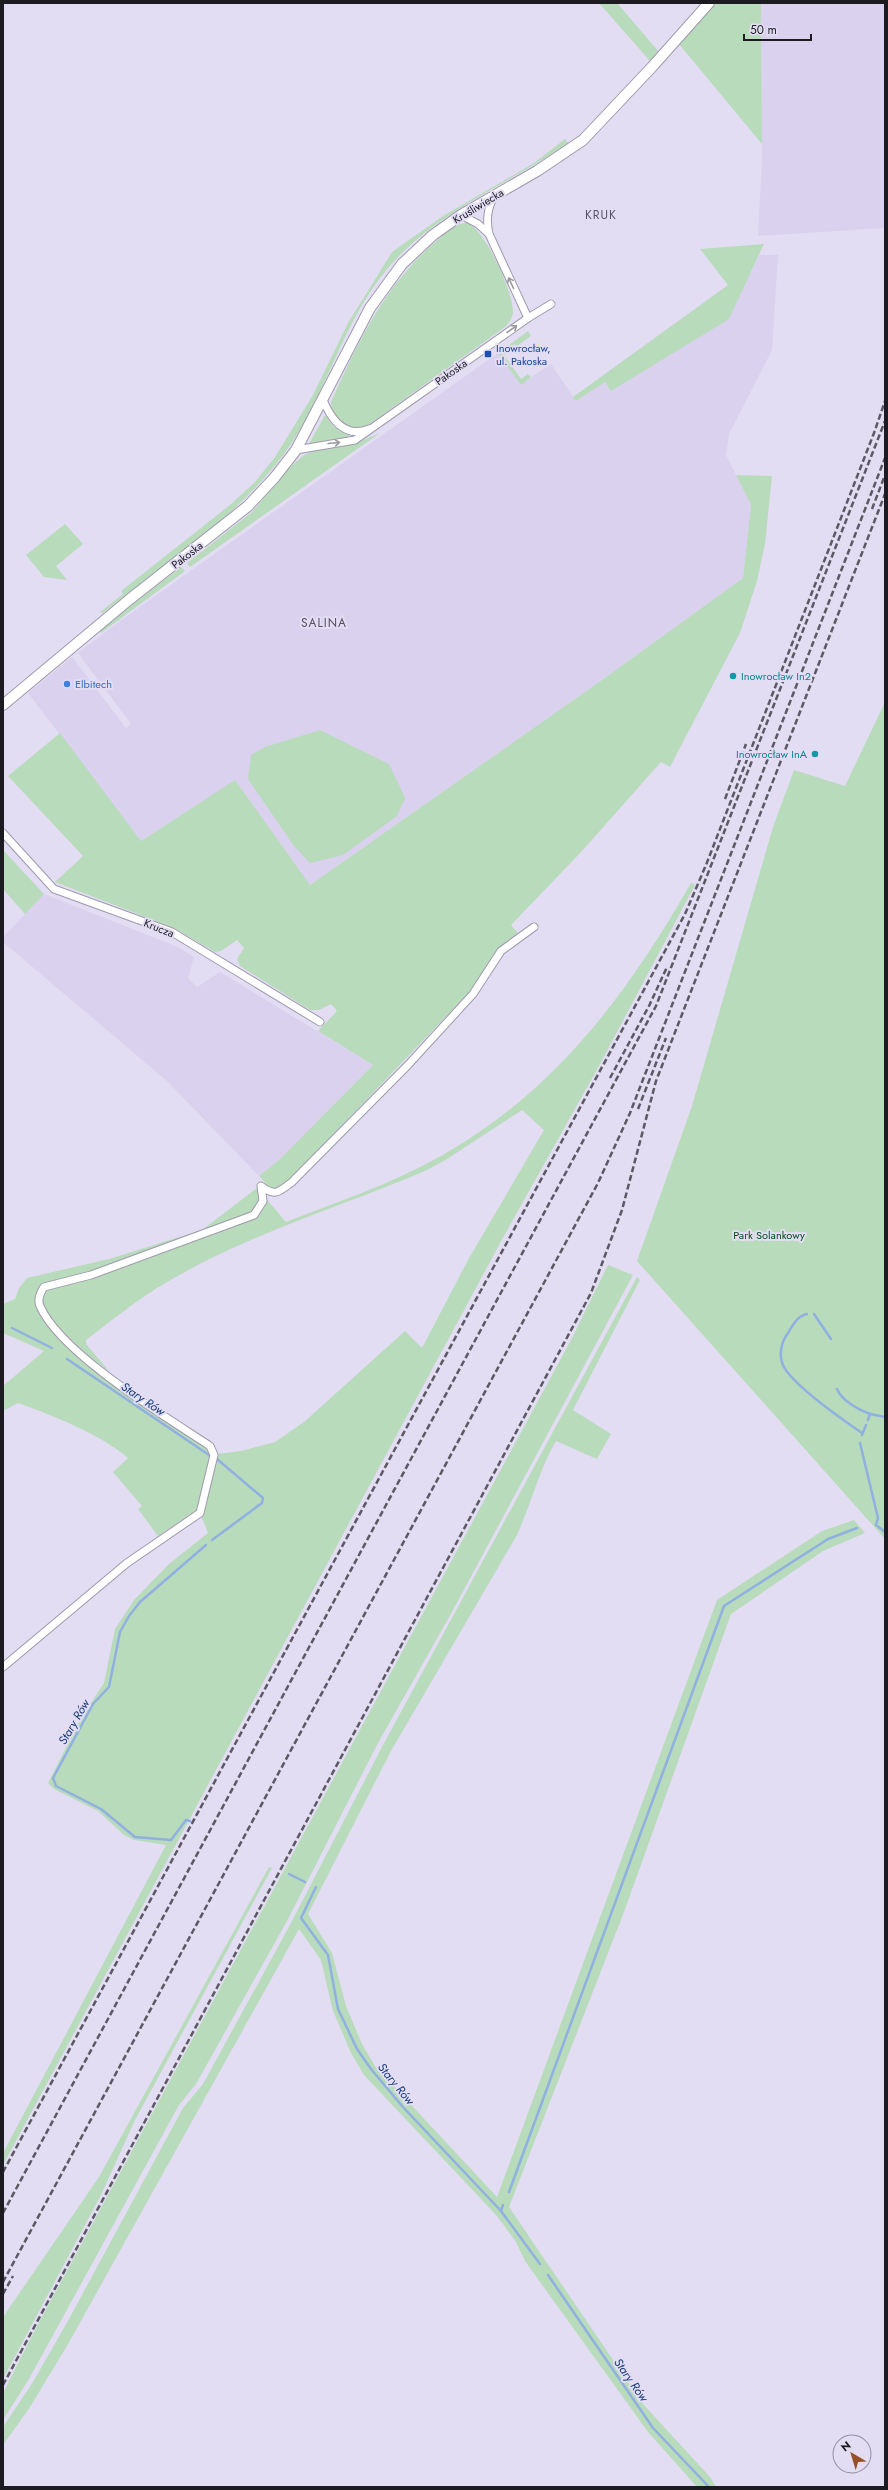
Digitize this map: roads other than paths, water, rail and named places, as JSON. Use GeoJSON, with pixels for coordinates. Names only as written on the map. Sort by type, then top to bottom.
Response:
{"type":"FeatureCollection","features":[{"type":"Feature","properties":{"kind":"main road","name":"Kruśliwiecka"},"geometry":{"type":"LineString","coordinates":[[296,450],[370,308],[390,278],[433,235],[461,215],[556,159],[587,136],[709,3]]}},
{"type":"Feature","properties":{"kind":"main road","name":"Pakoska"},"geometry":{"type":"LineString","coordinates":[[3,705],[130,599],[231,521],[275,477],[296,450]]}},
{"type":"Feature","properties":{"kind":"street"},"geometry":{"type":"LineString","coordinates":[[494,196],[489,206],[487,220],[489,234],[528,318]]}},
{"type":"Feature","properties":{"kind":"street"},"geometry":{"type":"LineString","coordinates":[[461,215],[478,224],[489,234]]}},
{"type":"Feature","properties":{"kind":"street","name":"Pakoska"},"geometry":{"type":"LineString","coordinates":[[296,450],[355,440],[528,318],[551,304]]}},
{"type":"Feature","properties":{"kind":"street","name":"Pakoska"},"geometry":{"type":"LineString","coordinates":[[323,400],[332,418],[340,426],[359,431],[375,426]]}},
{"type":"Feature","properties":{"kind":"street","name":"Krucza"},"geometry":{"type":"LineString","coordinates":[[3,833],[54,889],[172,932],[320,1022]]}},
{"type":"Feature","properties":{"kind":"street"},"geometry":{"type":"LineString","coordinates":[[3,1668],[127,1563],[200,1513],[214,1455],[210,1446],[138,1398],[69,1345],[52,1326],[40,1306],[39,1296],[44,1287],[91,1275],[254,1215],[263,1201],[261,1186],[269,1193],[276,1193],[292,1182],[416,1056],[473,994],[500,951],[534,926]]}},
{"type":"Feature","properties":{"kind":"waterway"},"geometry":{"type":"LineString","coordinates":[[807,1314],[796,1321],[784,1340],[781,1348],[783,1365],[788,1373],[807,1392],[862,1433]]}},
{"type":"Feature","properties":{"kind":"waterway"},"geometry":{"type":"LineString","coordinates":[[814,1314],[831,1339]]}},
{"type":"Feature","properties":{"kind":"waterway","name":"Stary Rów"},"geometry":{"type":"LineString","coordinates":[[12,1328],[52,1348]]}},
{"type":"Feature","properties":{"kind":"waterway","name":"Stary Rów"},"geometry":{"type":"LineString","coordinates":[[67,1359],[209,1455]]}},
{"type":"Feature","properties":{"kind":"waterway"},"geometry":{"type":"LineString","coordinates":[[837,1389],[847,1401],[870,1414]]}},
{"type":"Feature","properties":{"kind":"waterway"},"geometry":{"type":"LineString","coordinates":[[868,1420],[870,1414],[885,1417]]}},
{"type":"Feature","properties":{"kind":"waterway"},"geometry":{"type":"LineString","coordinates":[[862,1435],[866,1425]]}},
{"type":"Feature","properties":{"kind":"waterway"},"geometry":{"type":"LineString","coordinates":[[860,1443],[878,1518],[876,1525],[885,1532]]}},
{"type":"Feature","properties":{"kind":"waterway","name":"Stary Rów"},"geometry":{"type":"LineString","coordinates":[[212,1540],[262,1503],[263,1498],[217,1459]]}},
{"type":"Feature","properties":{"kind":"waterway"},"geometry":{"type":"LineString","coordinates":[[509,2192],[724,1606],[828,1539],[857,1528]]}},
{"type":"Feature","properties":{"kind":"waterway","name":"Stary Rów"},"geometry":{"type":"LineString","coordinates":[[190,1821],[186,1820],[171,1840],[135,1837],[101,1809],[56,1786],[53,1778],[93,1704],[109,1687],[120,1632],[129,1616],[140,1602],[206,1545]]}},
{"type":"Feature","properties":{"kind":"waterway","name":"Stary Rów"},"geometry":{"type":"LineString","coordinates":[[289,1874],[305,1882]]}},
{"type":"Feature","properties":{"kind":"waterway","name":"Stary Rów"},"geometry":{"type":"LineString","coordinates":[[316,1887],[301,1918],[328,1955],[338,2009],[357,2049],[371,2069],[402,2106],[501,2211],[540,2264]]}},
{"type":"Feature","properties":{"kind":"waterway","name":"Stary Rów"},"geometry":{"type":"LineString","coordinates":[[501,2211],[503,2205]]}},
{"type":"Feature","properties":{"kind":"waterway","name":"Stary Rów"},"geometry":{"type":"LineString","coordinates":[[548,2275],[653,2428],[709,2487]]}},
{"type":"Feature","properties":{"kind":"railway"},"geometry":{"type":"LineString","coordinates":[[3,2172],[685,914],[706,865],[874,433],[885,401]]}},
{"type":"Feature","properties":{"kind":"railway"},"geometry":{"type":"LineString","coordinates":[[3,2213],[656,1006],[885,421]]}},
{"type":"Feature","properties":{"kind":"railway"},"geometry":{"type":"LineString","coordinates":[[3,2282],[598,1183],[630,1113],[885,458]]}},
{"type":"Feature","properties":{"kind":"railway"},"geometry":{"type":"LineString","coordinates":[[872,509],[885,475]]}},
{"type":"Feature","properties":{"kind":"railway"},"geometry":{"type":"LineString","coordinates":[[3,2385],[591,1293],[622,1210],[656,1081],[885,494]]}},
{"type":"Feature","properties":{"kind":"railway"},"geometry":{"type":"LineString","coordinates":[[725,799],[746,744]]}},
{"type":"Feature","properties":{"kind":"railway"},"geometry":{"type":"LineString","coordinates":[[610,1078],[649,1006],[667,967]]}},
{"type":"Feature","properties":{"kind":"railway"},"geometry":{"type":"LineString","coordinates":[[638,1109],[666,1038]]}},
{"type":"Feature","properties":{"kind":"railway"},"geometry":{"type":"LineString","coordinates":[[3,2294],[13,2276]]}},
{"type":"Feature","properties":{"kind":"place","name":"Inowrocław, ul. Pakoska"},"geometry":{"type":"Point","coordinates":[488,354]}},
{"type":"Feature","properties":{"kind":"place","name":"Inowrocław In2"},"geometry":{"type":"Point","coordinates":[733,676]}},
{"type":"Feature","properties":{"kind":"place","name":"Elbitech"},"geometry":{"type":"Point","coordinates":[67,684]}},
{"type":"Feature","properties":{"kind":"place","name":"Inowrocław InA"},"geometry":{"type":"Point","coordinates":[815,754]}},
{"type":"Feature","properties":{"kind":"district","name":"KRUK"},"geometry":{"type":"Point","coordinates":[601,215]}},
{"type":"Feature","properties":{"kind":"district","name":"SALINA"},"geometry":{"type":"Point","coordinates":[324,623]}},
{"type":"Feature","properties":{"kind":"park label","name":"Park Solankowy"},"geometry":{"type":"Point","coordinates":[769,1235]}}]}
